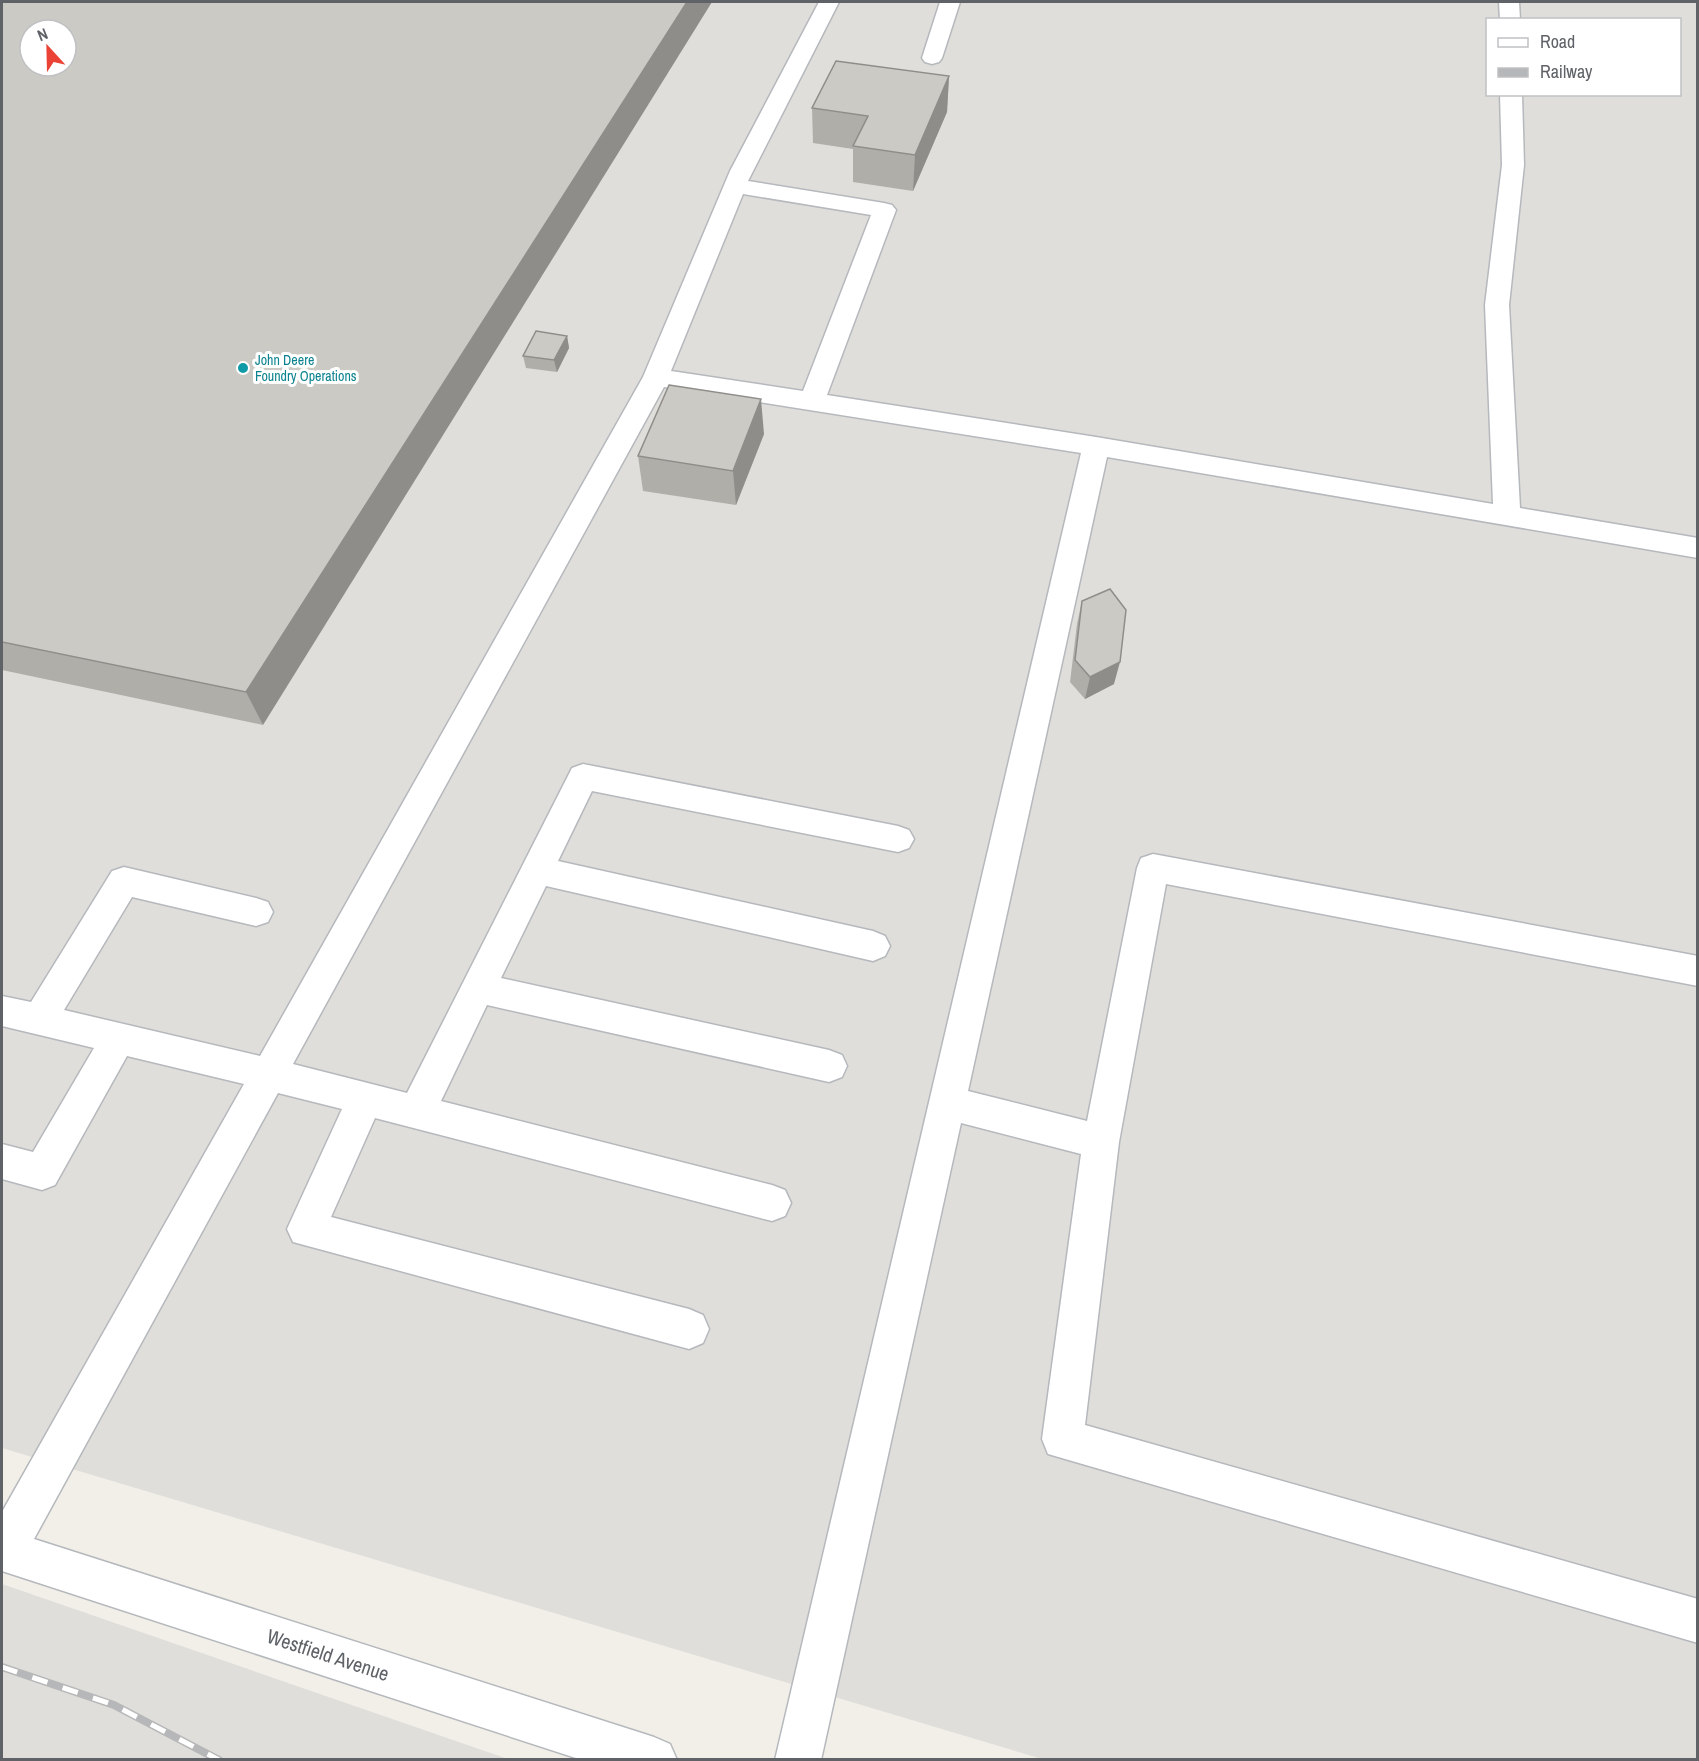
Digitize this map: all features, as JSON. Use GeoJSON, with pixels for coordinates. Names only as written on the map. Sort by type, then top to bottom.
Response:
{"type":"FeatureCollection","features":[{"type":"Feature","properties":{"kind":"street"},"geometry":{"type":"LineString","coordinates":[[3,1550],[656,377],[735,186],[829,2]]}},
{"type":"Feature","properties":{"kind":"street"},"geometry":{"type":"LineString","coordinates":[[932,58],[950,2]]}},
{"type":"Feature","properties":{"kind":"street"},"geometry":{"type":"LineString","coordinates":[[1509,2],[1510,18]]}},
{"type":"Feature","properties":{"kind":"street"},"geometry":{"type":"LineString","coordinates":[[1507,516],[1497,305],[1513,165],[1511,96]]}},
{"type":"Feature","properties":{"kind":"street"},"geometry":{"type":"LineString","coordinates":[[735,186],[884,210],[812,401]]}},
{"type":"Feature","properties":{"kind":"street"},"geometry":{"type":"LineString","coordinates":[[656,377],[1096,446],[1698,548]]}},
{"type":"Feature","properties":{"kind":"street"},"geometry":{"type":"LineString","coordinates":[[798,1760],[1096,446]]}},
{"type":"Feature","properties":{"kind":"street"},"geometry":{"type":"LineString","coordinates":[[417,1111],[583,777],[898,839]]}},
{"type":"Feature","properties":{"kind":"street"},"geometry":{"type":"LineString","coordinates":[[1698,970],[1153,868],[1101,1142],[1063,1439],[1698,1621]]}},
{"type":"Feature","properties":{"kind":"street"},"geometry":{"type":"LineString","coordinates":[[537,870],[873,946]]}},
{"type":"Feature","properties":{"kind":"street"},"geometry":{"type":"LineString","coordinates":[[39,1020],[124,881],[256,912]]}},
{"type":"Feature","properties":{"kind":"street"},"geometry":{"type":"LineString","coordinates":[[477,988],[829,1066]]}},
{"type":"Feature","properties":{"kind":"street"},"geometry":{"type":"LineString","coordinates":[[2,1011],[366,1098],[772,1203]]}},
{"type":"Feature","properties":{"kind":"street"},"geometry":{"type":"LineString","coordinates":[[2,1161],[42,1172],[118,1039]]}},
{"type":"Feature","properties":{"kind":"street"},"geometry":{"type":"LineString","coordinates":[[366,1098],[306,1229],[689,1329]]}},
{"type":"Feature","properties":{"kind":"street"},"geometry":{"type":"LineString","coordinates":[[947,1103],[1101,1142]]}},
{"type":"Feature","properties":{"kind":"street","name":"Westfield Avenue"},"geometry":{"type":"LineString","coordinates":[[3,1550],[654,1760]]}},
{"type":"Feature","properties":{"kind":"shaded area"},"geometry":{"type":"Polygon","coordinates":[[[2,2],[1697,2],[1697,1759],[1042,1759],[2,1448],[2,2]]]}},
{"type":"Feature","properties":{"kind":"shaded area"},"geometry":{"type":"Polygon","coordinates":[[[2,1584],[508,1759],[2,1759],[2,1584]]]}},
{"type":"Feature","properties":{"kind":"building","name":"John Deere Foundry Operations"},"geometry":{"type":"Polygon","coordinates":[[[2,2],[687,2],[246,692],[2,642],[2,2]]]}},
{"type":"Feature","properties":{"kind":"building"},"geometry":{"type":"Polygon","coordinates":[[[836,61],[949,76],[915,155],[853,146],[868,116],[812,108],[836,61]]]}},
{"type":"Feature","properties":{"kind":"building"},"geometry":{"type":"Polygon","coordinates":[[[536,331],[567,336],[554,360],[523,356],[536,331]]]}},
{"type":"Feature","properties":{"kind":"building"},"geometry":{"type":"Polygon","coordinates":[[[669,385],[761,399],[733,471],[638,456],[669,385]]]}},
{"type":"Feature","properties":{"kind":"building"},"geometry":{"type":"Polygon","coordinates":[[[1110,589],[1126,610],[1120,662],[1090,677],[1075,660],[1082,601],[1110,589]]]}},
{"type":"Feature","properties":{"kind":"railway"},"geometry":{"type":"LineString","coordinates":[[2,1667],[114,1705],[219,1760]]}},
{"type":"Feature","properties":{"kind":"place","name":"John Deere Foundry Operations"},"geometry":{"type":"Point","coordinates":[243,368]}}]}
